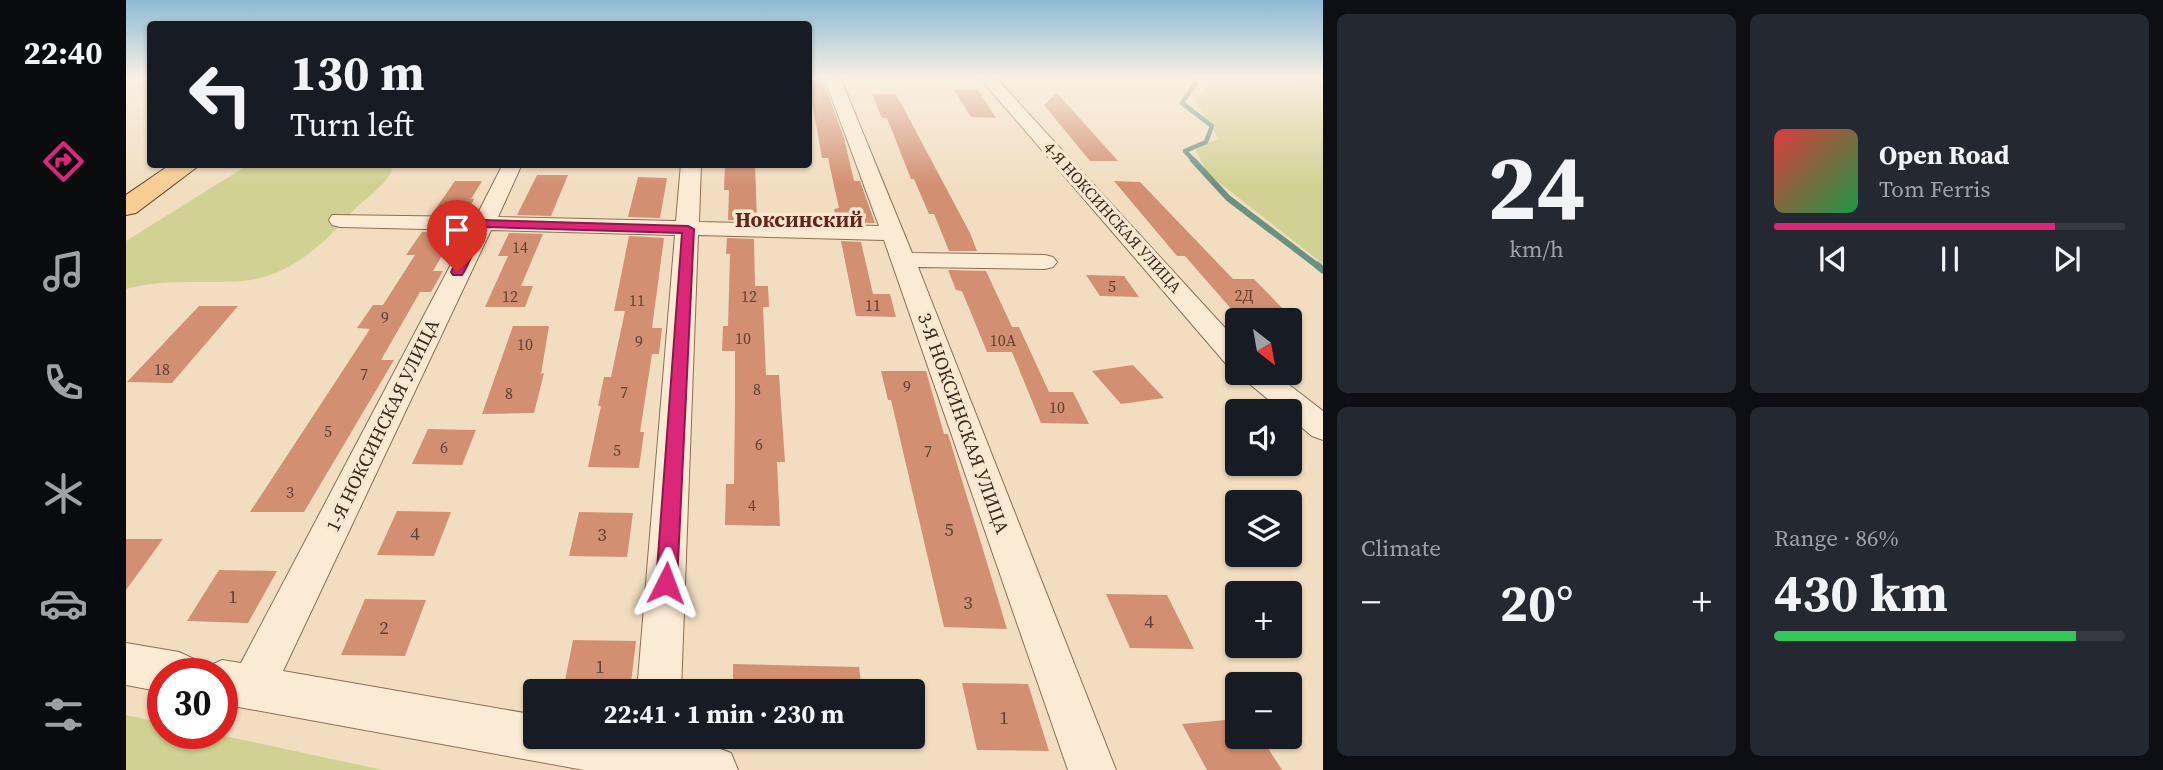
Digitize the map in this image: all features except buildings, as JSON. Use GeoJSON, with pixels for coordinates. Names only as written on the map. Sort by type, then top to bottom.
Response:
{"type":"FeatureCollection","features":[{"type":"Feature","properties":{"kind":"main road"},"geometry":{"type":"LineString","coordinates":[[128,205],[183,168]]}},
{"type":"Feature","properties":{"kind":"street","name":"3-Я НОКСИНСКАЯ УЛИЦА"},"geometry":{"type":"LineString","coordinates":[[846,113],[1093,770]]}},
{"type":"Feature","properties":{"kind":"street","name":"4-Я НОКСИНСКАЯ УЛИЦА"},"geometry":{"type":"LineString","coordinates":[[1020,113],[1225,344]]}},
{"type":"Feature","properties":{"kind":"street","name":"1-Я НОКСИНСКАЯ УЛИЦА"},"geometry":{"type":"LineString","coordinates":[[238,683],[511,168]]}},
{"type":"Feature","properties":{"kind":"street"},"geometry":{"type":"LineString","coordinates":[[660,679],[691,168]]}},
{"type":"Feature","properties":{"kind":"street"},"geometry":{"type":"LineString","coordinates":[[340,220],[688,229],[898,246],[1045,262]]}},
{"type":"Feature","properties":{"kind":"street"},"geometry":{"type":"LineString","coordinates":[[1270,385],[1323,428]]}},
{"type":"Feature","properties":{"kind":"street"},"geometry":{"type":"LineString","coordinates":[[126,664],[147,668]]}},
{"type":"Feature","properties":{"kind":"street"},"geometry":{"type":"LineString","coordinates":[[238,685],[523,727]]}},
{"type":"Feature","properties":{"kind":"street"},"geometry":{"type":"LineString","coordinates":[[661,749],[714,770]]}},
{"type":"Feature","properties":{"kind":"green space"},"geometry":{"type":"Polygon","coordinates":[[[1203,113],[1323,113],[1323,264],[1207,173],[1195,148],[1219,139],[1203,113]]]}},
{"type":"Feature","properties":{"kind":"green space"},"geometry":{"type":"Polygon","coordinates":[[[243,168],[392,170],[375,192],[318,247],[290,266],[260,278],[243,281],[169,282],[126,289],[126,241],[243,168]]]}},
{"type":"Feature","properties":{"kind":"green space"},"geometry":{"type":"Polygon","coordinates":[[[126,715],[147,720],[147,749],[238,749],[238,739],[383,770],[126,770],[126,715]]]}},
{"type":"Feature","properties":{"kind":"waterway"},"geometry":{"type":"LineString","coordinates":[[1195,113],[1212,126],[1206,142],[1185,151],[1195,162]]}},
{"type":"Feature","properties":{"kind":"waterway"},"geometry":{"type":"LineString","coordinates":[[1193,160],[1228,198],[1319,267]]}},
{"type":"Feature","properties":{"kind":"waterway"},"geometry":{"type":"LineString","coordinates":[[1317,265],[1323,270]]}},
{"type":"Feature","properties":{"kind":"district","name":"Ноксинский"},"geometry":{"type":"Point","coordinates":[799,219]}},
{"type":"Feature","properties":{"kind":"route"},"geometry":{"type":"LineString","coordinates":[[457,272],[482,223],[688,229],[666,583]]}}]}
